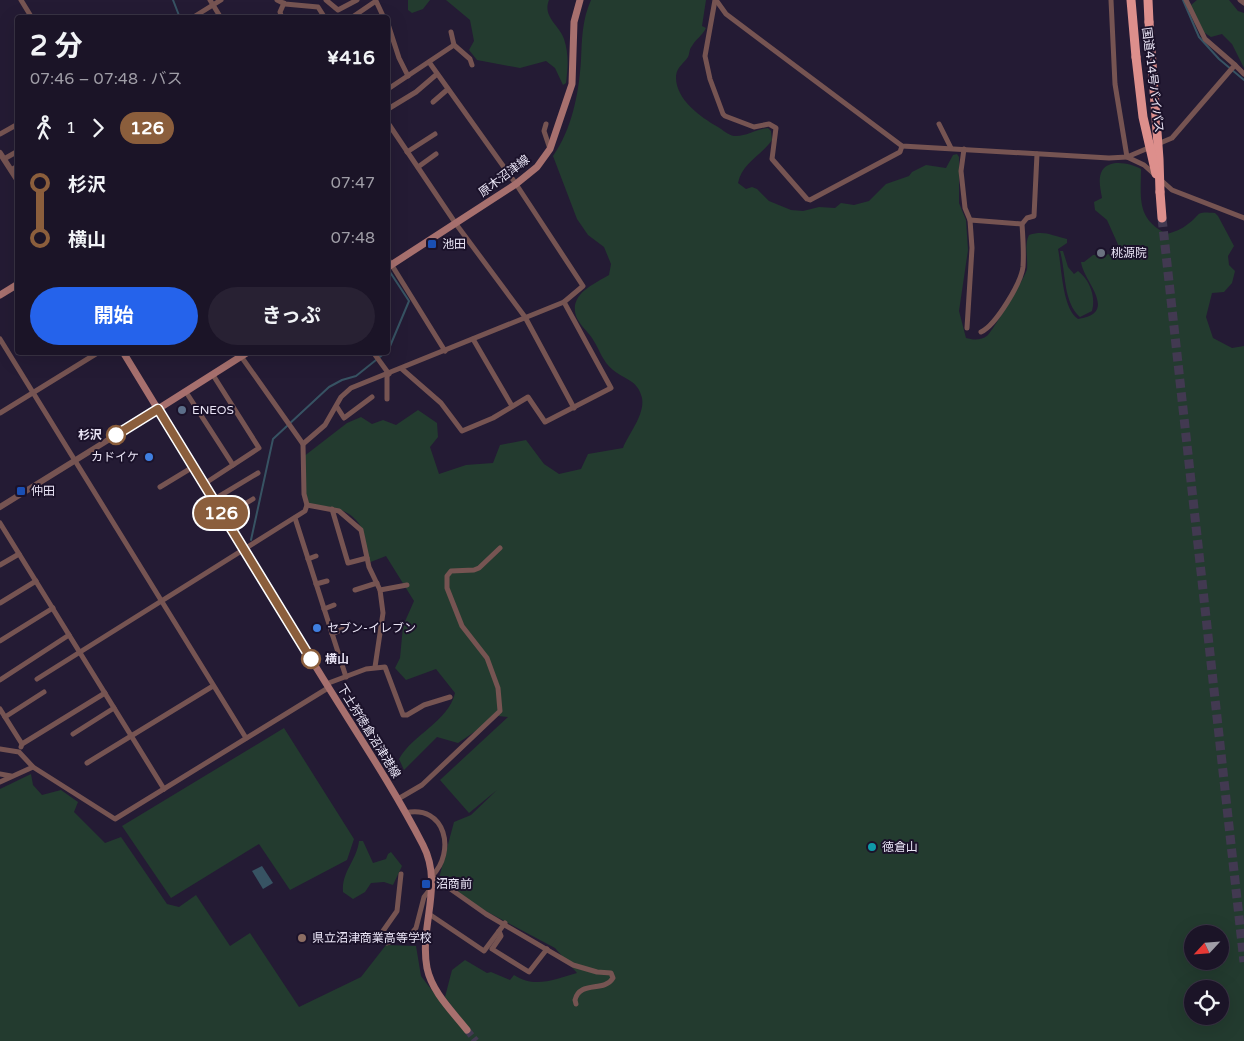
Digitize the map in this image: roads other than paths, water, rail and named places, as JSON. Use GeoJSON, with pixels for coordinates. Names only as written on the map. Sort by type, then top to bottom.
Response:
{"type":"FeatureCollection","features":[{"type":"Feature","properties":{"kind":"highway","name":"国道414号バイパス"},"geometry":{"type":"LineString","coordinates":[[1131,0],[1143,116],[1160,192]]}},
{"type":"Feature","properties":{"kind":"highway","name":"国道414号バイパス"},"geometry":{"type":"LineString","coordinates":[[1148,0],[1162,218]]}},
{"type":"Feature","properties":{"kind":"main road","name":"原木沼津線"},"geometry":{"type":"LineString","coordinates":[[390,263],[456,224],[516,184],[537,167],[550,149],[572,84],[574,22],[580,0]]}},
{"type":"Feature","properties":{"kind":"main road"},"geometry":{"type":"LineString","coordinates":[[0,295],[15,286]]}},
{"type":"Feature","properties":{"kind":"main road"},"geometry":{"type":"LineString","coordinates":[[124,355],[158,409],[212,375],[239,355]]}},
{"type":"Feature","properties":{"kind":"main road","name":"下土狩徳倉沼津港線"},"geometry":{"type":"LineString","coordinates":[[158,409],[398,800],[424,847],[432,876],[429,914],[424,941],[428,969],[437,992],[467,1030]]}},
{"type":"Feature","properties":{"kind":"street"},"geometry":{"type":"LineString","coordinates":[[21,0],[30,15]]}},
{"type":"Feature","properties":{"kind":"street"},"geometry":{"type":"LineString","coordinates":[[196,15],[211,3],[221,0]]}},
{"type":"Feature","properties":{"kind":"street"},"geometry":{"type":"LineString","coordinates":[[277,0],[284,4],[318,7],[323,15]]}},
{"type":"Feature","properties":{"kind":"street"},"geometry":{"type":"LineString","coordinates":[[326,0],[338,10],[357,0]]}},
{"type":"Feature","properties":{"kind":"street"},"geometry":{"type":"LineString","coordinates":[[716,0],[726,14],[902,146],[1109,158],[1127,157],[1172,138],[1235,65]]}},
{"type":"Feature","properties":{"kind":"street"},"geometry":{"type":"LineString","coordinates":[[716,0],[705,51],[710,79],[725,116],[754,127],[769,124],[776,128],[776,142],[771,156],[764,161]]}},
{"type":"Feature","properties":{"kind":"street"},"geometry":{"type":"LineString","coordinates":[[1111,0],[1115,84],[1127,157]]}},
{"type":"Feature","properties":{"kind":"street"},"geometry":{"type":"LineString","coordinates":[[1240,0],[1244,3]]}},
{"type":"Feature","properties":{"kind":"street"},"geometry":{"type":"LineString","coordinates":[[355,15],[376,1],[383,15]]}},
{"type":"Feature","properties":{"kind":"street"},"geometry":{"type":"LineString","coordinates":[[1188,1],[1205,39],[1244,74]]}},
{"type":"Feature","properties":{"kind":"street"},"geometry":{"type":"LineString","coordinates":[[211,3],[219,15]]}},
{"type":"Feature","properties":{"kind":"street"},"geometry":{"type":"LineString","coordinates":[[281,15],[280,12],[284,4]]}},
{"type":"Feature","properties":{"kind":"street"},"geometry":{"type":"LineString","coordinates":[[390,30],[399,58],[408,76]]}},
{"type":"Feature","properties":{"kind":"street"},"geometry":{"type":"LineString","coordinates":[[451,32],[454,45],[470,59],[472,65]]}},
{"type":"Feature","properties":{"kind":"street"},"geometry":{"type":"LineString","coordinates":[[390,88],[454,45]]}},
{"type":"Feature","properties":{"kind":"street"},"geometry":{"type":"LineString","coordinates":[[302,444],[325,425],[341,398],[351,388],[564,302],[583,286],[516,184],[429,62]]}},
{"type":"Feature","properties":{"kind":"street"},"geometry":{"type":"LineString","coordinates":[[390,108],[416,92],[437,74]]}},
{"type":"Feature","properties":{"kind":"street"},"geometry":{"type":"LineString","coordinates":[[433,102],[448,89]]}},
{"type":"Feature","properties":{"kind":"street"},"geometry":{"type":"LineString","coordinates":[[546,124],[544,131],[550,149]]}},
{"type":"Feature","properties":{"kind":"street"},"geometry":{"type":"LineString","coordinates":[[939,124],[951,148]]}},
{"type":"Feature","properties":{"kind":"street"},"geometry":{"type":"LineString","coordinates":[[0,134],[15,126]]}},
{"type":"Feature","properties":{"kind":"street"},"geometry":{"type":"LineString","coordinates":[[390,126],[456,224],[525,317],[574,408]]}},
{"type":"Feature","properties":{"kind":"street"},"geometry":{"type":"LineString","coordinates":[[407,152],[435,134]]}},
{"type":"Feature","properties":{"kind":"street"},"geometry":{"type":"LineString","coordinates":[[771,156],[795,186],[810,200],[900,152],[902,146]]}},
{"type":"Feature","properties":{"kind":"street"},"geometry":{"type":"LineString","coordinates":[[964,149],[961,182],[970,220],[972,263],[968,283],[967,328]]}},
{"type":"Feature","properties":{"kind":"street"},"geometry":{"type":"LineString","coordinates":[[0,153],[15,177]]}},
{"type":"Feature","properties":{"kind":"street"},"geometry":{"type":"LineString","coordinates":[[4,159],[15,153]]}},
{"type":"Feature","properties":{"kind":"street"},"geometry":{"type":"LineString","coordinates":[[418,167],[436,154]]}},
{"type":"Feature","properties":{"kind":"street"},"geometry":{"type":"LineString","coordinates":[[982,332],[987,330],[1008,300],[1020,278],[1023,268],[1022,224],[1027,218],[1034,216],[1038,154]]}},
{"type":"Feature","properties":{"kind":"street"},"geometry":{"type":"LineString","coordinates":[[1127,157],[1144,165],[1172,190],[1244,218]]}},
{"type":"Feature","properties":{"kind":"street"},"geometry":{"type":"LineString","coordinates":[[11,170],[15,168]]}},
{"type":"Feature","properties":{"kind":"street"},"geometry":{"type":"LineString","coordinates":[[776,176],[782,170]]}},
{"type":"Feature","properties":{"kind":"street"},"geometry":{"type":"LineString","coordinates":[[790,191],[795,186]]}},
{"type":"Feature","properties":{"kind":"street"},"geometry":{"type":"LineString","coordinates":[[970,220],[1022,224]]}},
{"type":"Feature","properties":{"kind":"street"},"geometry":{"type":"LineString","coordinates":[[390,266],[445,350]]}},
{"type":"Feature","properties":{"kind":"street"},"geometry":{"type":"LineString","coordinates":[[402,369],[441,403],[462,431],[493,418],[528,397],[545,422],[611,388],[564,302]]}},
{"type":"Feature","properties":{"kind":"street"},"geometry":{"type":"LineString","coordinates":[[0,339],[212,686],[246,738]]}},
{"type":"Feature","properties":{"kind":"street"},"geometry":{"type":"LineString","coordinates":[[473,339],[512,406]]}},
{"type":"Feature","properties":{"kind":"street"},"geometry":{"type":"LineString","coordinates":[[0,413],[94,355]]}},
{"type":"Feature","properties":{"kind":"street"},"geometry":{"type":"LineString","coordinates":[[37,679],[305,511],[307,505],[304,494],[302,444],[239,355]]}},
{"type":"Feature","properties":{"kind":"street"},"geometry":{"type":"LineString","coordinates":[[375,355],[388,374],[387,399]]}},
{"type":"Feature","properties":{"kind":"street"},"geometry":{"type":"LineString","coordinates":[[204,484],[259,448],[212,375]]}},
{"type":"Feature","properties":{"kind":"street"},"geometry":{"type":"LineString","coordinates":[[186,392],[233,465]]}},
{"type":"Feature","properties":{"kind":"street"},"geometry":{"type":"LineString","coordinates":[[337,406],[344,418],[372,397]]}},
{"type":"Feature","properties":{"kind":"street"},"geometry":{"type":"LineString","coordinates":[[0,507],[158,409]]}},
{"type":"Feature","properties":{"kind":"street"},"geometry":{"type":"LineString","coordinates":[[160,487],[194,467]]}},
{"type":"Feature","properties":{"kind":"street"},"geometry":{"type":"LineString","coordinates":[[213,500],[258,473]]}},
{"type":"Feature","properties":{"kind":"street"},"geometry":{"type":"LineString","coordinates":[[224,517],[254,499]]}},
{"type":"Feature","properties":{"kind":"street"},"geometry":{"type":"LineString","coordinates":[[307,505],[339,511],[361,530],[367,558],[380,590],[383,613],[375,667]]}},
{"type":"Feature","properties":{"kind":"street"},"geometry":{"type":"LineString","coordinates":[[332,509],[348,563],[367,558]]}},
{"type":"Feature","properties":{"kind":"street"},"geometry":{"type":"LineString","coordinates":[[295,518],[346,677]]}},
{"type":"Feature","properties":{"kind":"street"},"geometry":{"type":"LineString","coordinates":[[0,523],[164,789]]}},
{"type":"Feature","properties":{"kind":"street"},"geometry":{"type":"LineString","coordinates":[[398,800],[422,785],[500,711],[498,688],[487,658],[462,626],[447,588],[447,576],[451,570],[474,570],[479,568],[500,548]]}},
{"type":"Feature","properties":{"kind":"street"},"geometry":{"type":"LineString","coordinates":[[0,565],[19,554]]}},
{"type":"Feature","properties":{"kind":"street"},"geometry":{"type":"LineString","coordinates":[[308,559],[316,556]]}},
{"type":"Feature","properties":{"kind":"street"},"geometry":{"type":"LineString","coordinates":[[0,603],[36,581]]}},
{"type":"Feature","properties":{"kind":"street"},"geometry":{"type":"LineString","coordinates":[[316,584],[327,581]]}},
{"type":"Feature","properties":{"kind":"street"},"geometry":{"type":"LineString","coordinates":[[355,590],[377,583]]}},
{"type":"Feature","properties":{"kind":"street"},"geometry":{"type":"LineString","coordinates":[[380,590],[407,585]]}},
{"type":"Feature","properties":{"kind":"street"},"geometry":{"type":"LineString","coordinates":[[324,609],[334,605]]}},
{"type":"Feature","properties":{"kind":"street"},"geometry":{"type":"LineString","coordinates":[[0,641],[53,608]]}},
{"type":"Feature","properties":{"kind":"street"},"geometry":{"type":"LineString","coordinates":[[332,634],[343,629]]}},
{"type":"Feature","properties":{"kind":"street"},"geometry":{"type":"LineString","coordinates":[[0,680],[69,635]]}},
{"type":"Feature","properties":{"kind":"street"},"geometry":{"type":"LineString","coordinates":[[0,748],[19,752],[33,767],[115,819],[327,686],[346,677],[375,667],[385,668],[403,715],[407,715],[424,705],[450,697]]}},
{"type":"Feature","properties":{"kind":"street"},"geometry":{"type":"LineString","coordinates":[[87,763],[212,686]]}},
{"type":"Feature","properties":{"kind":"street"},"geometry":{"type":"LineString","coordinates":[[5,717],[44,692]]}},
{"type":"Feature","properties":{"kind":"street"},"geometry":{"type":"LineString","coordinates":[[19,752],[22,744],[104,693]]}},
{"type":"Feature","properties":{"kind":"street"},"geometry":{"type":"LineString","coordinates":[[0,708],[22,744]]}},
{"type":"Feature","properties":{"kind":"street"},"geometry":{"type":"LineString","coordinates":[[73,734],[114,708]]}},
{"type":"Feature","properties":{"kind":"street"},"geometry":{"type":"LineString","coordinates":[[0,782],[33,767]]}},
{"type":"Feature","properties":{"kind":"street"},"geometry":{"type":"LineString","coordinates":[[0,774],[12,776]]}},
{"type":"Feature","properties":{"kind":"street"},"geometry":{"type":"LineString","coordinates":[[405,812],[424,813],[439,822],[444,829],[445,849],[438,870],[432,876],[486,914],[505,923],[573,965],[597,972],[611,973],[613,978],[605,986],[579,991],[576,995],[576,1004]]}},
{"type":"Feature","properties":{"kind":"street"},"geometry":{"type":"LineString","coordinates":[[400,874],[397,911],[382,931],[387,943],[411,934],[416,928],[424,897],[432,886]]}},
{"type":"Feature","properties":{"kind":"street"},"geometry":{"type":"LineString","coordinates":[[429,914],[484,951],[505,923]]}},
{"type":"Feature","properties":{"kind":"street"},"geometry":{"type":"LineString","coordinates":[[499,931],[501,936],[492,949],[529,972],[547,949]]}},
{"type":"Feature","properties":{"kind":"water"},"geometry":{"type":"Polygon","coordinates":[[[262,866],[273,883],[263,889],[252,871],[262,866]]]}},
{"type":"Feature","properties":{"kind":"waterway"},"geometry":{"type":"LineString","coordinates":[[173,0],[179,15]]}},
{"type":"Feature","properties":{"kind":"waterway"},"geometry":{"type":"LineString","coordinates":[[1183,0],[1199,37],[1219,59],[1244,80]]}},
{"type":"Feature","properties":{"kind":"waterway"},"geometry":{"type":"LineString","coordinates":[[390,272],[409,301],[390,346]]}},
{"type":"Feature","properties":{"kind":"waterway"},"geometry":{"type":"LineString","coordinates":[[251,540],[273,439],[329,387],[342,380],[356,376],[382,355]]}},
{"type":"Feature","properties":{"kind":"tunnel"},"geometry":{"type":"LineString","coordinates":[[1162,218],[1244,962]]}},
{"type":"Feature","properties":{"kind":"tunnel"},"geometry":{"type":"LineString","coordinates":[[467,1030],[476,1041]]}},
{"type":"Feature","properties":{"kind":"place","name":"池田"},"geometry":{"type":"Point","coordinates":[432,244]}},
{"type":"Feature","properties":{"kind":"place","name":"桃源院"},"geometry":{"type":"Point","coordinates":[1101,253]}},
{"type":"Feature","properties":{"kind":"place","name":"ENEOS"},"geometry":{"type":"Point","coordinates":[182,410]}},
{"type":"Feature","properties":{"kind":"place","name":"杉沢"},"geometry":{"type":"Point","coordinates":[116,435]}},
{"type":"Feature","properties":{"kind":"place","name":"カドイケ"},"geometry":{"type":"Point","coordinates":[149,457]}},
{"type":"Feature","properties":{"kind":"place","name":"仲田"},"geometry":{"type":"Point","coordinates":[21,491]}},
{"type":"Feature","properties":{"kind":"place","name":"セブン-イレブン"},"geometry":{"type":"Point","coordinates":[317,628]}},
{"type":"Feature","properties":{"kind":"place","name":"横山"},"geometry":{"type":"Point","coordinates":[311,659]}},
{"type":"Feature","properties":{"kind":"place","name":"徳倉山"},"geometry":{"type":"Point","coordinates":[872,847]}},
{"type":"Feature","properties":{"kind":"place","name":"沼商前"},"geometry":{"type":"Point","coordinates":[426,884]}},
{"type":"Feature","properties":{"kind":"place","name":"県立沼津商業高等学校"},"geometry":{"type":"Point","coordinates":[302,938]}}]}
